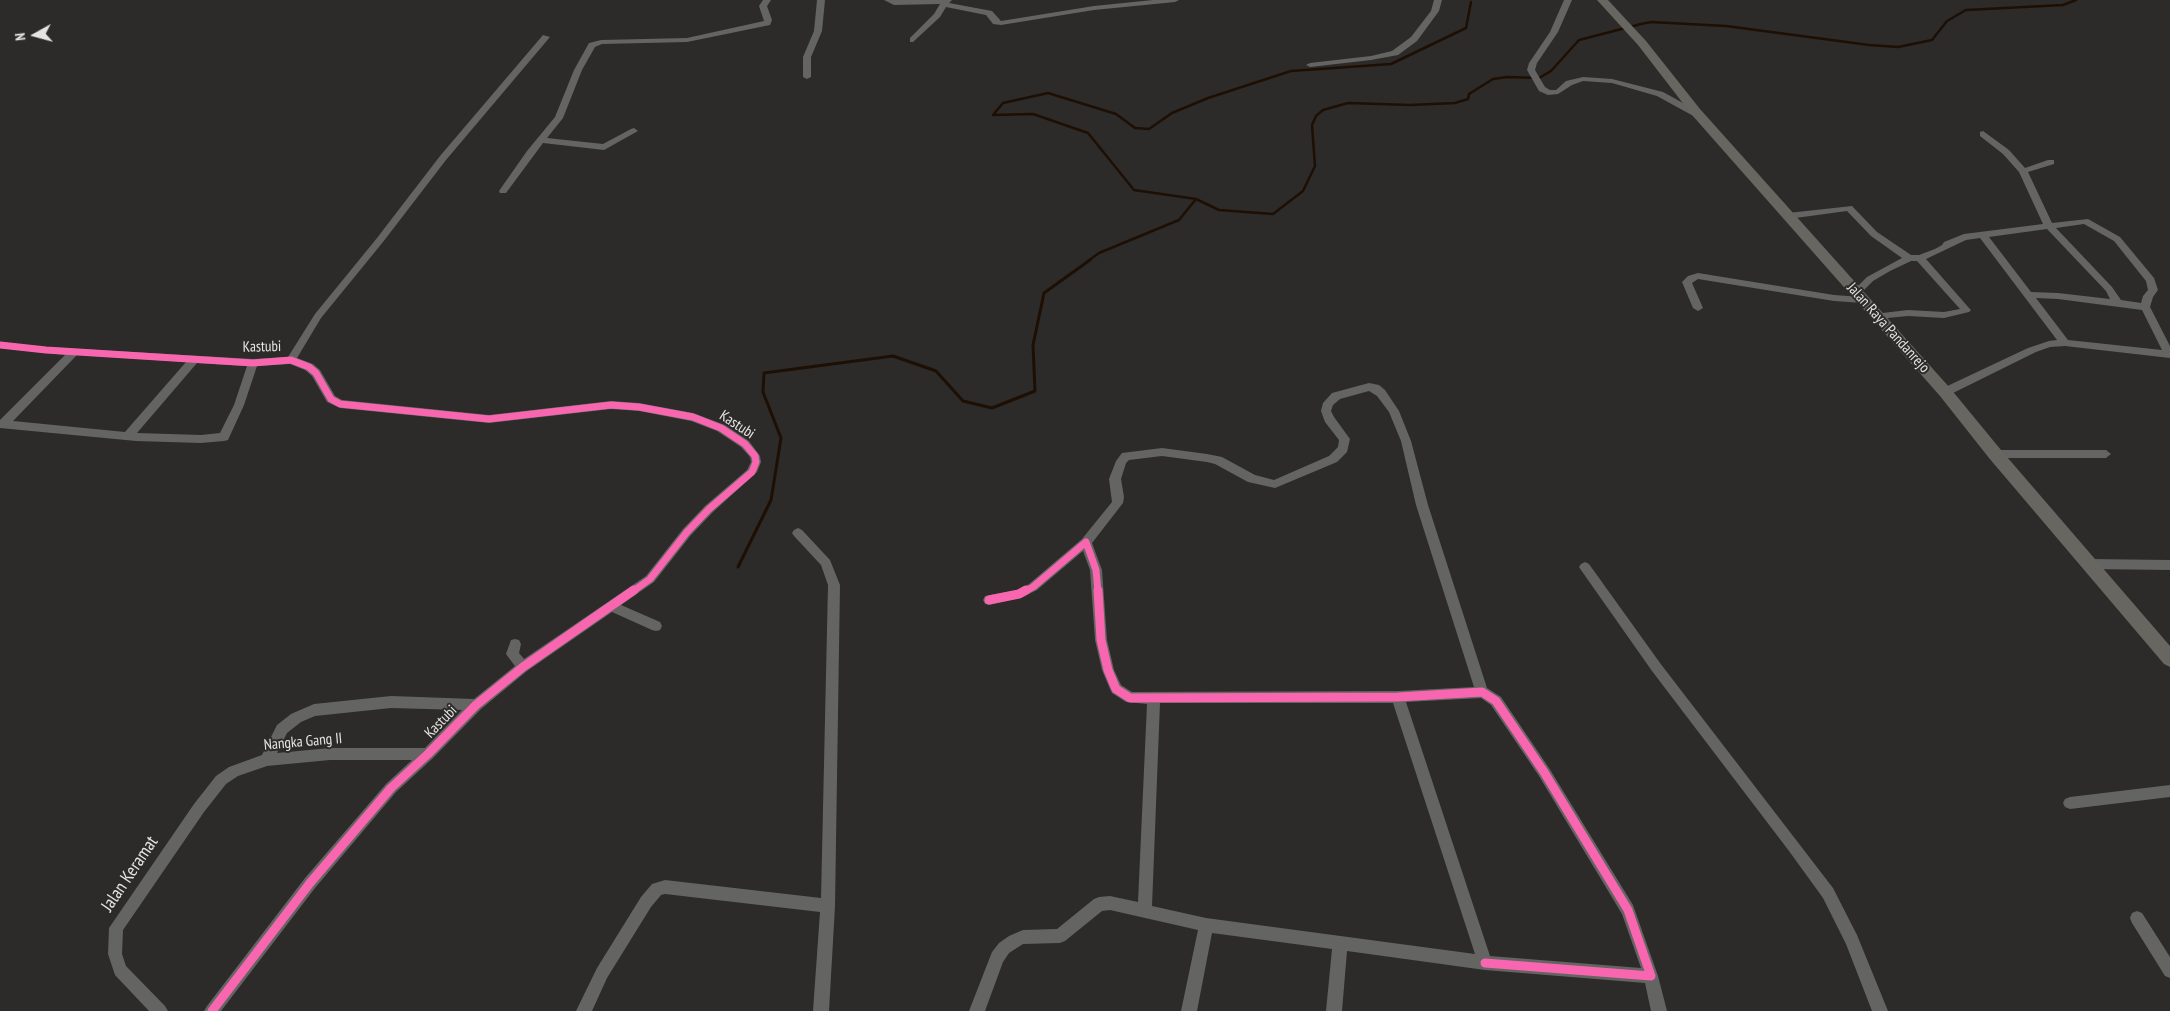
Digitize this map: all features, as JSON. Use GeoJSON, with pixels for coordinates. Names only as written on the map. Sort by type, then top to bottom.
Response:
{"type":"FeatureCollection","features":[{"type":"Feature","properties":{"kind":"main road","name":"Jalan Raya Pandanrejo"},"geometry":{"type":"LineString","coordinates":[[1602,0],[1642,43],[1700,116],[1945,392],[1995,454],[2170,659]]}},
{"type":"Feature","properties":{"kind":"street"},"geometry":{"type":"LineString","coordinates":[[503,191],[564,110],[578,70],[592,45],[601,42],[687,40],[766,23],[768,20],[764,6],[767,0]]}},
{"type":"Feature","properties":{"kind":"street"},"geometry":{"type":"LineString","coordinates":[[807,77],[807,57],[818,31],[821,0]]}},
{"type":"Feature","properties":{"kind":"street"},"geometry":{"type":"LineString","coordinates":[[888,0],[894,3],[946,2],[989,14],[996,22],[1001,23],[1094,8],[1176,0]]}},
{"type":"Feature","properties":{"kind":"street"},"geometry":{"type":"LineString","coordinates":[[1310,65],[1371,58],[1395,53],[1414,39],[1435,10],[1438,0]]}},
{"type":"Feature","properties":{"kind":"street"},"geometry":{"type":"LineString","coordinates":[[1568,0],[1554,32],[1533,63],[1534,77],[1540,86],[1548,92],[1558,92],[1576,80],[1597,79],[1612,81],[1660,94],[1700,116]]}},
{"type":"Feature","properties":{"kind":"street"},"geometry":{"type":"LineString","coordinates":[[913,40],[937,16],[946,2]]}},
{"type":"Feature","properties":{"kind":"street"},"geometry":{"type":"LineString","coordinates":[[292,360],[318,316],[443,158],[546,37]]}},
{"type":"Feature","properties":{"kind":"street"},"geometry":{"type":"LineString","coordinates":[[541,140],[604,147],[634,131]]}},
{"type":"Feature","properties":{"kind":"street"},"geometry":{"type":"LineString","coordinates":[[1984,134],[2006,152],[2023,171],[2049,226],[2109,289],[2118,304]]}},
{"type":"Feature","properties":{"kind":"street"},"geometry":{"type":"LineString","coordinates":[[2023,171],[2051,162]]}},
{"type":"Feature","properties":{"kind":"street"},"geometry":{"type":"LineString","coordinates":[[1788,216],[1849,208],[1874,234],[1909,258]]}},
{"type":"Feature","properties":{"kind":"street"},"geometry":{"type":"LineString","coordinates":[[1698,308],[1687,282],[1691,278],[1698,276],[1834,298],[1859,296],[1870,279],[1909,258],[1920,258],[1964,237],[2083,220],[2117,239],[2136,260],[2153,285],[2145,307],[2169,354]]}},
{"type":"Feature","properties":{"kind":"street"},"geometry":{"type":"LineString","coordinates":[[1983,235],[2065,343]]}},
{"type":"Feature","properties":{"kind":"street"},"geometry":{"type":"LineString","coordinates":[[1877,316],[1908,313],[1944,315],[1965,311],[1964,307],[1920,258]]}},
{"type":"Feature","properties":{"kind":"street"},"geometry":{"type":"LineString","coordinates":[[2029,295],[2058,296],[2145,307]]}},
{"type":"Feature","properties":{"kind":"street"},"geometry":{"type":"LineString","coordinates":[[1945,392],[2032,350],[2049,344],[2065,343],[2169,354]]}},
{"type":"Feature","properties":{"kind":"street","name":"Kastubi"},"geometry":{"type":"LineString","coordinates":[[0,345],[74,352],[253,363],[292,360],[309,366],[316,373],[331,399],[340,404],[350,406],[484,419],[611,405],[675,413],[693,417],[721,428],[745,444],[755,456],[755,467],[752,472],[709,508],[687,532],[650,579],[523,667],[476,705],[428,754],[391,788],[310,882],[212,1011]]}},
{"type":"Feature","properties":{"kind":"street"},"geometry":{"type":"LineString","coordinates":[[2,424],[74,352]]}},
{"type":"Feature","properties":{"kind":"street"},"geometry":{"type":"LineString","coordinates":[[129,435],[194,359]]}},
{"type":"Feature","properties":{"kind":"street"},"geometry":{"type":"LineString","coordinates":[[2,424],[201,439],[225,436],[239,405],[253,363]]}},
{"type":"Feature","properties":{"kind":"street"},"geometry":{"type":"LineString","coordinates":[[989,600],[1019,594],[1033,587],[1086,542],[1117,503],[1115,478],[1121,461],[1126,456],[1162,452],[1218,460],[1252,480],[1275,484],[1333,459],[1343,448],[1345,439],[1329,419],[1326,411],[1328,402],[1336,396],[1358,389],[1375,388],[1394,411],[1406,441],[1422,504],[1482,692]]}},
{"type":"Feature","properties":{"kind":"street"},"geometry":{"type":"LineString","coordinates":[[1995,454],[2106,454]]}},
{"type":"Feature","properties":{"kind":"street"},"geometry":{"type":"LineString","coordinates":[[798,533],[826,563],[834,585],[828,906],[821,1011]]}},
{"type":"Feature","properties":{"kind":"street"},"geometry":{"type":"LineString","coordinates":[[1086,542],[1096,570],[1101,640],[1108,670],[1116,689],[1130,698],[1398,697],[1482,692],[1496,701],[1544,772],[1628,910],[1651,976],[1659,1011]]}},
{"type":"Feature","properties":{"kind":"street"},"geometry":{"type":"LineString","coordinates":[[2090,564],[2170,566]]}},
{"type":"Feature","properties":{"kind":"street"},"geometry":{"type":"LineString","coordinates":[[1585,567],[1656,666],[1828,893],[1852,940],[1880,1011]]}},
{"type":"Feature","properties":{"kind":"street"},"geometry":{"type":"LineString","coordinates":[[611,606],[656,626]]}},
{"type":"Feature","properties":{"kind":"street"},"geometry":{"type":"LineString","coordinates":[[515,644],[512,654],[523,667]]}},
{"type":"Feature","properties":{"kind":"street"},"geometry":{"type":"LineString","coordinates":[[1145,910],[1154,697]]}},
{"type":"Feature","properties":{"kind":"street"},"geometry":{"type":"LineString","coordinates":[[1398,697],[1485,964]]}},
{"type":"Feature","properties":{"kind":"street"},"geometry":{"type":"LineString","coordinates":[[267,760],[282,730],[296,718],[314,710],[392,702],[476,705]]}},
{"type":"Feature","properties":{"kind":"street","name":"Nangka Gang II"},"geometry":{"type":"LineString","coordinates":[[199,808],[221,780],[241,768],[267,760],[344,754],[428,754]]}},
{"type":"Feature","properties":{"kind":"street"},"geometry":{"type":"LineString","coordinates":[[2070,803],[2170,791]]}},
{"type":"Feature","properties":{"kind":"street","name":"Jalan Keramat"},"geometry":{"type":"LineString","coordinates":[[160,1011],[120,970],[115,954],[114,936],[121,919],[199,808]]}},
{"type":"Feature","properties":{"kind":"street"},"geometry":{"type":"LineString","coordinates":[[584,1011],[602,973],[646,902],[657,889],[666,886],[828,906]]}},
{"type":"Feature","properties":{"kind":"street"},"geometry":{"type":"LineString","coordinates":[[976,1011],[998,957],[1004,948],[1014,940],[1023,938],[1060,936],[1099,904],[1110,903],[1206,924],[1340,945],[1485,964],[1651,976]]}},
{"type":"Feature","properties":{"kind":"street"},"geometry":{"type":"LineString","coordinates":[[2137,918],[2170,971]]}},
{"type":"Feature","properties":{"kind":"street"},"geometry":{"type":"LineString","coordinates":[[1189,1011],[1206,924]]}},
{"type":"Feature","properties":{"kind":"street"},"geometry":{"type":"LineString","coordinates":[[1334,1011],[1340,945]]}},
{"type":"Feature","properties":{"kind":"waterway"},"geometry":{"type":"LineString","coordinates":[[1196,199],[1219,210],[1273,214],[1303,191],[1315,166],[1312,125],[1316,116],[1323,110],[1348,103],[1410,105],[1455,103],[1468,99],[1469,94],[1493,79],[1507,77],[1539,78],[1551,71],[1579,40],[1641,24],[1651,22],[1726,26],[1869,45],[1898,47],[1932,40],[1947,21],[1966,10],[2063,5],[2076,0]]}},
{"type":"Feature","properties":{"kind":"waterway"},"geometry":{"type":"LineString","coordinates":[[1196,199],[1134,190],[1088,133],[1033,114],[993,115],[1003,103],[1048,93],[1116,114],[1135,128],[1149,129],[1172,113],[1208,98],[1291,71],[1391,64],[1466,28],[1471,2]]}},
{"type":"Feature","properties":{"kind":"waterway"},"geometry":{"type":"LineString","coordinates":[[1088,261],[1099,253],[1179,220],[1196,199]]}},
{"type":"Feature","properties":{"kind":"waterway"},"geometry":{"type":"LineString","coordinates":[[738,567],[771,500],[781,438],[763,392],[764,373],[893,356],[936,371],[963,401],[992,408],[1035,391],[1033,345],[1044,293],[1090,260]]}},
{"type":"Feature","properties":{"kind":"cycle path"},"geometry":{"type":"LineString","coordinates":[[0,345],[46,350],[253,363],[291,360],[309,367],[316,373],[331,399],[340,404],[427,414],[489,419],[611,405],[639,407],[693,417],[721,428],[745,444],[755,456],[756,462],[752,472],[709,509],[687,532],[650,579],[523,667],[476,705],[428,754],[391,788],[310,883],[212,1011]]}},
{"type":"Feature","properties":{"kind":"cycle path"},"geometry":{"type":"LineString","coordinates":[[989,600],[1019,594],[1033,587],[1086,542],[1096,570],[1101,640],[1108,670],[1116,689],[1130,698],[1398,697],[1482,692],[1489,695],[1496,701],[1544,772],[1628,910],[1651,976],[1485,963]]}}]}
